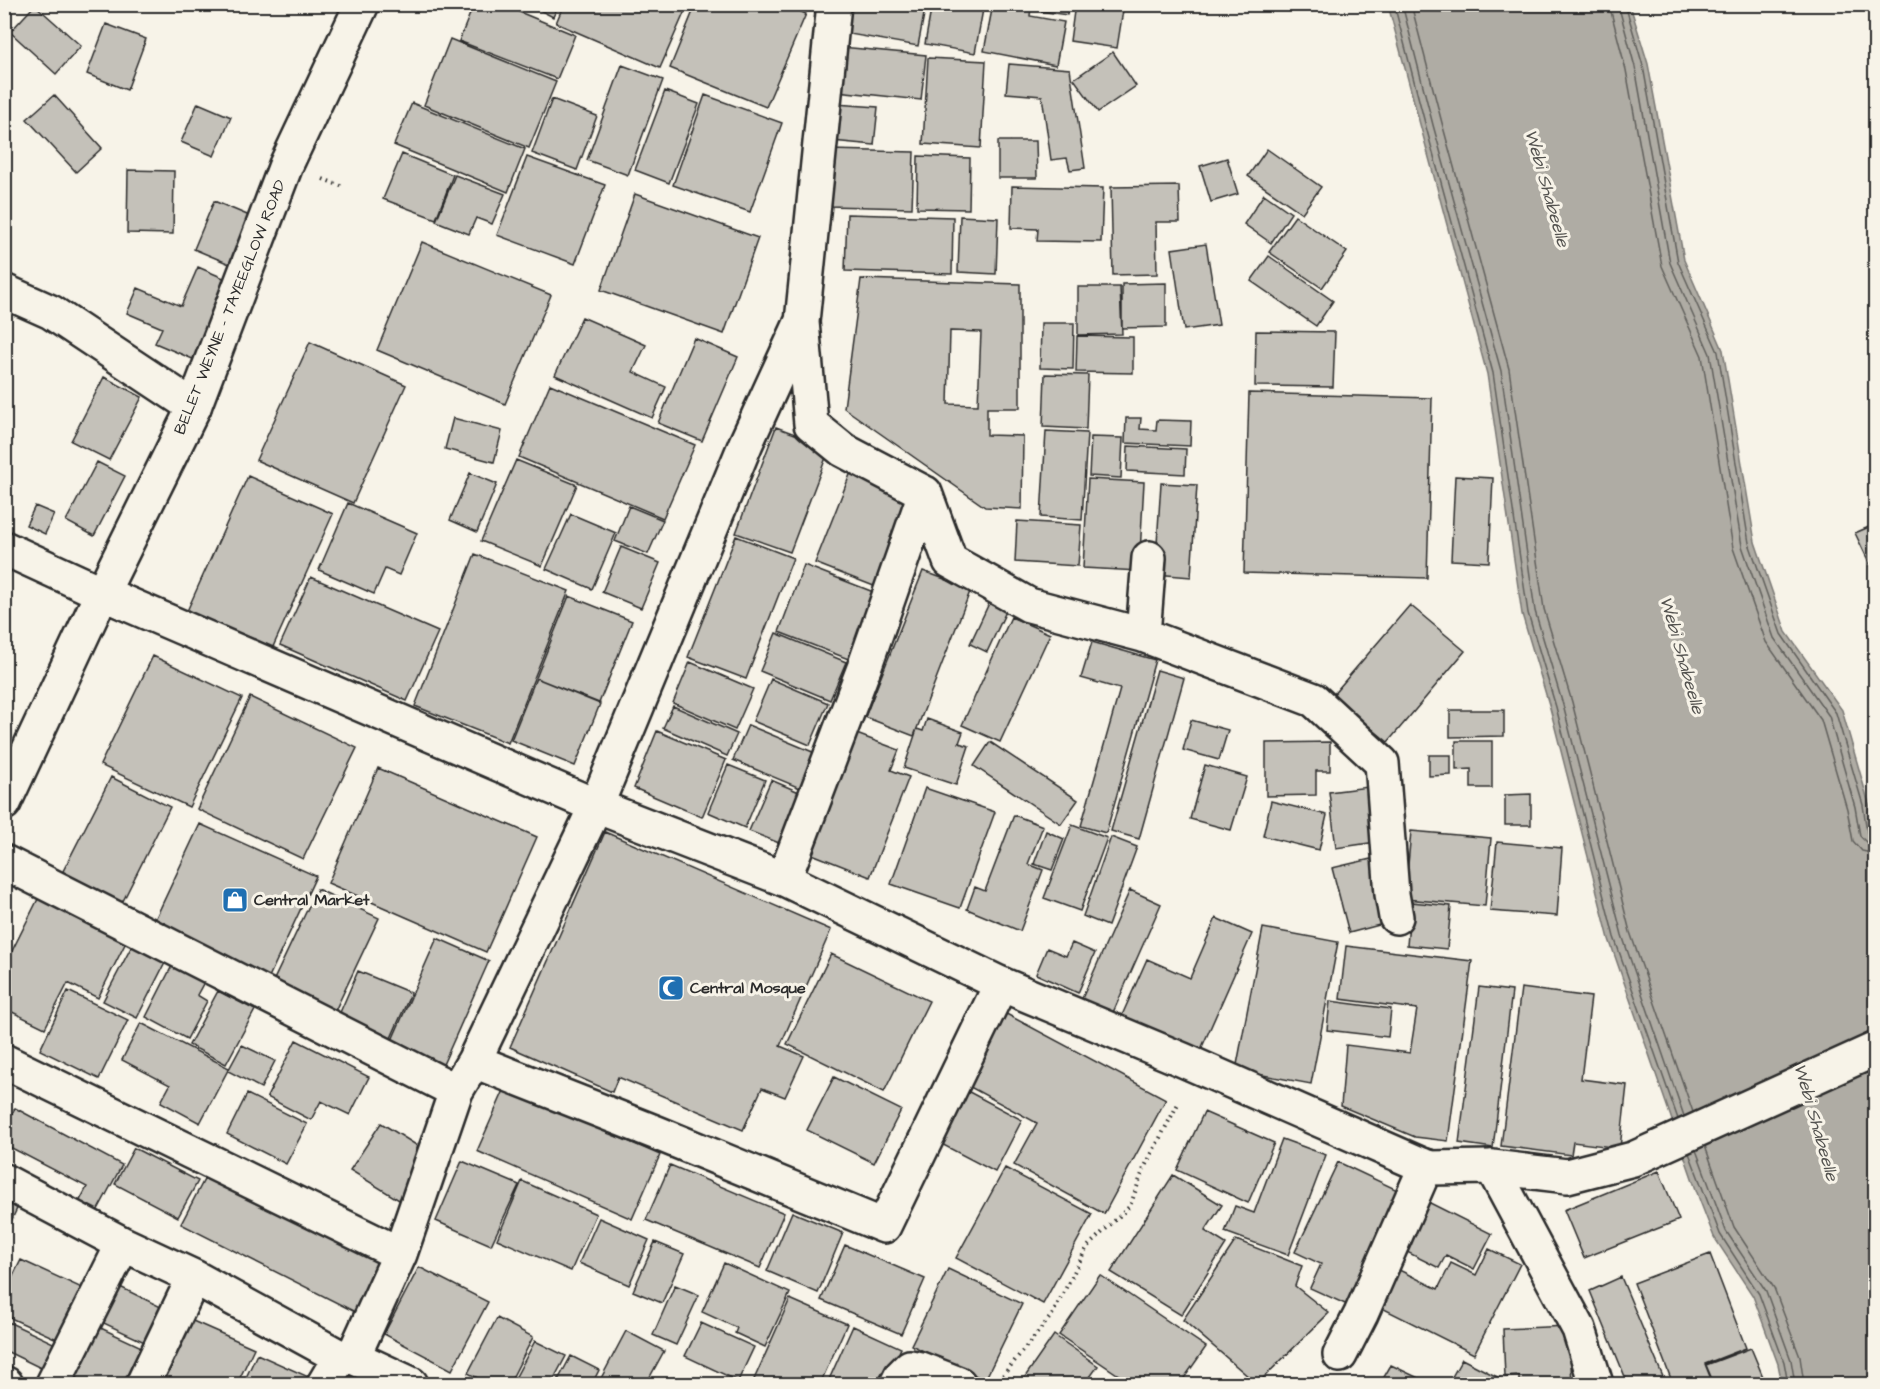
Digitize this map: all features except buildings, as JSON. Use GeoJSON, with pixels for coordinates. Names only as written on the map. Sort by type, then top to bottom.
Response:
{"type":"FeatureCollection","features":[{"type":"Feature","properties":{"kind":"street","name":"BELET WEYNE - TAYEEGLOW ROAD"},"geometry":{"type":"LineString","coordinates":[[4,803],[102,593],[194,407],[286,165],[362,4]]}},
{"type":"Feature","properties":{"kind":"street"},"geometry":{"type":"LineString","coordinates":[[834,4],[802,322],[811,424],[843,450],[925,493],[950,561],[1029,605],[1143,635],[1314,700],[1382,763],[1392,894],[1396,917]]}},
{"type":"Feature","properties":{"kind":"street"},"geometry":{"type":"LineString","coordinates":[[4,291],[51,312],[194,407]]}},
{"type":"Feature","properties":{"kind":"street"},"geometry":{"type":"LineString","coordinates":[[339,1366],[400,1254],[456,1091],[474,1061],[596,806],[746,443],[802,322]]}},
{"type":"Feature","properties":{"kind":"street"},"geometry":{"type":"LineString","coordinates":[[784,879],[864,668],[925,493]]}},
{"type":"Feature","properties":{"kind":"street"},"geometry":{"type":"LineString","coordinates":[[4,548],[102,593],[596,806],[784,879],[1001,984],[1183,1060],[1429,1168],[1492,1167],[1567,1176],[1633,1159],[1875,1049]]}},
{"type":"Feature","properties":{"kind":"street"},"geometry":{"type":"LineString","coordinates":[[1143,635],[1149,558]]}},
{"type":"Feature","properties":{"kind":"street"},"geometry":{"type":"LineString","coordinates":[[4,862],[456,1091]]}},
{"type":"Feature","properties":{"kind":"street"},"geometry":{"type":"LineString","coordinates":[[474,1061],[884,1226],[1001,984]]}},
{"type":"Feature","properties":{"kind":"street"},"geometry":{"type":"LineString","coordinates":[[4,1061],[400,1254]]}},
{"type":"Feature","properties":{"kind":"street"},"geometry":{"type":"LineString","coordinates":[[1340,1355],[1361,1314],[1426,1166]]}},
{"type":"Feature","properties":{"kind":"street"},"geometry":{"type":"LineString","coordinates":[[1492,1167],[1579,1329],[1596,1384]]}},
{"type":"Feature","properties":{"kind":"street"},"geometry":{"type":"LineString","coordinates":[[4,1182],[123,1244],[194,1277],[339,1366],[411,1384]]}},
{"type":"Feature","properties":{"kind":"street"},"geometry":{"type":"LineString","coordinates":[[53,1384],[123,1244]]}},
{"type":"Feature","properties":{"kind":"street"},"geometry":{"type":"LineString","coordinates":[[143,1384],[194,1277]]}},
{"type":"Feature","properties":{"kind":"street"},"geometry":{"type":"LineString","coordinates":[[897,1384],[910,1367],[959,1384]]}},
{"type":"Feature","properties":{"kind":"path"},"geometry":{"type":"LineString","coordinates":[[995,1384],[1052,1315],[1087,1247],[1130,1206],[1144,1168],[1181,1099],[1183,1060]]}},
{"type":"Feature","properties":{"kind":"water","name":"Webi Shabeelle"},"geometry":{"type":"Polygon","coordinates":[[[1388,5],[1630,5],[1648,64],[1684,260],[1723,350],[1755,542],[1786,632],[1842,710],[1869,804],[1876,851],[1875,1384],[1782,1384],[1778,1364],[1753,1296],[1714,1237],[1700,1201],[1609,939],[1550,708],[1522,614],[1487,374],[1388,5]]]}},
{"type":"Feature","properties":{"kind":"place","name":"Central Market"},"geometry":{"type":"Point","coordinates":[235,900]}},
{"type":"Feature","properties":{"kind":"place","name":"Central Mosque"},"geometry":{"type":"Point","coordinates":[671,988]}}]}
